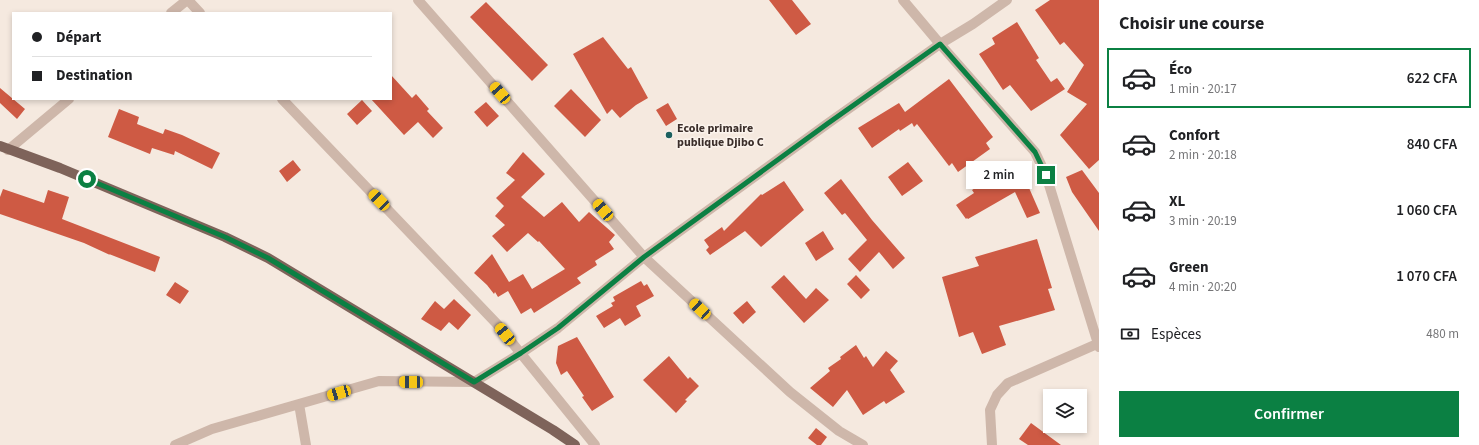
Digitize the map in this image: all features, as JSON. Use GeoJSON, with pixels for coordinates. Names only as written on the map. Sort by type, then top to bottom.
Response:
{"type":"FeatureCollection","features":[{"type":"Feature","properties":{"kind":"main road"},"geometry":{"type":"LineString","coordinates":[[4,148],[74,174],[225,237],[268,258],[553,430],[575,445]]}},
{"type":"Feature","properties":{"kind":"street"},"geometry":{"type":"LineString","coordinates":[[172,12],[187,0],[199,12]]}},
{"type":"Feature","properties":{"kind":"street"},"geometry":{"type":"LineString","coordinates":[[418,0],[644,257],[790,392],[839,431],[863,445]]}},
{"type":"Feature","properties":{"kind":"street"},"geometry":{"type":"LineString","coordinates":[[903,0],[1035,152],[1046,175],[1099,344],[1008,383],[997,395],[990,410],[992,445]]}},
{"type":"Feature","properties":{"kind":"street"},"geometry":{"type":"LineString","coordinates":[[175,445],[212,429],[379,381],[474,382],[558,328],[644,257],[827,124],[940,44],[973,24],[1007,0]]}},
{"type":"Feature","properties":{"kind":"street"},"geometry":{"type":"LineString","coordinates":[[4,148],[68,100]]}},
{"type":"Feature","properties":{"kind":"street"},"geometry":{"type":"LineString","coordinates":[[283,100],[498,324],[595,445]]}},
{"type":"Feature","properties":{"kind":"street"},"geometry":{"type":"LineString","coordinates":[[298,404],[306,445]]}},
{"type":"Feature","properties":{"kind":"building"},"geometry":{"type":"Polygon","coordinates":[[[769,0],[792,0],[811,24],[796,35],[769,0]]]}},
{"type":"Feature","properties":{"kind":"building"},"geometry":{"type":"Polygon","coordinates":[[[1050,0],[1099,0],[1099,160],[1089,169],[1060,135],[1087,104],[1067,92],[1084,65],[1064,42],[1060,45],[1035,10],[1050,0]]]}},
{"type":"Feature","properties":{"kind":"building"},"geometry":{"type":"Polygon","coordinates":[[[486,2],[548,65],[532,81],[470,17],[486,2]]]}},
{"type":"Feature","properties":{"kind":"building"},"geometry":{"type":"Polygon","coordinates":[[[1017,22],[1039,58],[1036,60],[1051,82],[1057,78],[1065,89],[1031,111],[1010,85],[1003,90],[979,54],[995,44],[992,38],[1017,22]]]}},
{"type":"Feature","properties":{"kind":"building"},"geometry":{"type":"Polygon","coordinates":[[[603,37],[628,69],[631,67],[648,98],[636,105],[620,118],[612,109],[607,114],[573,54],[603,37]]]}},
{"type":"Feature","properties":{"kind":"building"},"geometry":{"type":"Polygon","coordinates":[[[392,76],[412,98],[416,94],[429,109],[427,111],[443,128],[433,138],[418,122],[404,135],[372,100],[392,100],[392,76]]]}},
{"type":"Feature","properties":{"kind":"building"},"geometry":{"type":"Polygon","coordinates":[[[949,79],[993,137],[986,143],[990,149],[958,172],[952,163],[949,166],[917,124],[914,127],[912,123],[900,131],[899,129],[872,148],[858,128],[899,103],[905,112],[949,79]]]}},
{"type":"Feature","properties":{"kind":"building"},"geometry":{"type":"Polygon","coordinates":[[[0,88],[12,98],[12,100],[14,100],[25,109],[17,119],[0,103],[0,88]]]}},
{"type":"Feature","properties":{"kind":"building"},"geometry":{"type":"Polygon","coordinates":[[[571,89],[601,120],[585,137],[554,106],[571,89]]]}},
{"type":"Feature","properties":{"kind":"building"},"geometry":{"type":"Polygon","coordinates":[[[362,100],[372,111],[357,125],[347,114],[362,100]]]}},
{"type":"Feature","properties":{"kind":"building"},"geometry":{"type":"Polygon","coordinates":[[[486,102],[499,116],[487,127],[474,112],[486,102]]]}},
{"type":"Feature","properties":{"kind":"building"},"geometry":{"type":"Polygon","coordinates":[[[668,103],[677,119],[666,126],[656,110],[668,103]]]}},
{"type":"Feature","properties":{"kind":"building"},"geometry":{"type":"Polygon","coordinates":[[[119,109],[139,117],[137,124],[163,134],[165,129],[182,135],[220,153],[212,169],[175,151],[174,155],[152,148],[150,154],[108,137],[119,109]]]}},
{"type":"Feature","properties":{"kind":"building"},"geometry":{"type":"Polygon","coordinates":[[[523,152],[545,174],[521,197],[544,217],[562,202],[579,222],[589,212],[615,235],[609,242],[614,249],[595,261],[597,265],[577,278],[581,283],[534,313],[531,308],[521,314],[508,291],[498,297],[495,292],[494,294],[474,273],[492,254],[509,282],[523,274],[532,289],[565,269],[539,241],[538,242],[528,233],[507,252],[492,236],[505,225],[495,216],[504,206],[496,198],[515,180],[506,173],[523,152]]]}},
{"type":"Feature","properties":{"kind":"building"},"geometry":{"type":"Polygon","coordinates":[[[293,160],[301,170],[287,182],[279,171],[293,160]]]}},
{"type":"Feature","properties":{"kind":"building"},"geometry":{"type":"Polygon","coordinates":[[[908,162],[923,181],[902,196],[888,177],[908,162]]]}},
{"type":"Feature","properties":{"kind":"building"},"geometry":{"type":"Polygon","coordinates":[[[1015,162],[1027,180],[1026,181],[1040,213],[1027,218],[1015,192],[966,219],[956,205],[974,193],[972,190],[1015,162]]]}},
{"type":"Feature","properties":{"kind":"building"},"geometry":{"type":"Polygon","coordinates":[[[1082,170],[1099,193],[1099,231],[1072,192],[1066,177],[1082,170]]]}},
{"type":"Feature","properties":{"kind":"building"},"geometry":{"type":"Polygon","coordinates":[[[841,179],[872,220],[905,258],[893,269],[879,252],[860,272],[848,259],[867,240],[845,213],[842,215],[824,193],[841,179]]]}},
{"type":"Feature","properties":{"kind":"building"},"geometry":{"type":"Polygon","coordinates":[[[784,181],[804,210],[761,247],[745,231],[710,255],[706,250],[709,247],[704,240],[722,227],[724,231],[761,194],[762,195],[784,181]]]}},
{"type":"Feature","properties":{"kind":"building"},"geometry":{"type":"Polygon","coordinates":[[[3,189],[44,203],[48,190],[69,197],[62,219],[160,257],[155,272],[109,254],[110,255],[84,243],[0,214],[0,197],[3,189]]]}},
{"type":"Feature","properties":{"kind":"building"},"geometry":{"type":"Polygon","coordinates":[[[823,231],[834,249],[816,261],[805,243],[823,231]]]}},
{"type":"Feature","properties":{"kind":"building"},"geometry":{"type":"Polygon","coordinates":[[[1037,239],[1052,288],[1048,289],[1055,310],[999,326],[1006,345],[982,354],[973,332],[959,337],[942,277],[979,266],[975,257],[1037,239]]]}},
{"type":"Feature","properties":{"kind":"building"},"geometry":{"type":"Polygon","coordinates":[[[784,275],[806,299],[816,288],[829,300],[804,323],[771,287],[784,275]]]}},
{"type":"Feature","properties":{"kind":"building"},"geometry":{"type":"Polygon","coordinates":[[[856,275],[870,290],[861,299],[847,284],[856,275]]]}},
{"type":"Feature","properties":{"kind":"building"},"geometry":{"type":"Polygon","coordinates":[[[641,281],[644,286],[647,284],[654,296],[636,306],[641,316],[625,326],[620,318],[604,328],[596,316],[613,306],[611,303],[615,301],[613,297],[641,281]]]}},
{"type":"Feature","properties":{"kind":"building"},"geometry":{"type":"Polygon","coordinates":[[[175,282],[189,291],[180,304],[166,295],[175,282]]]}},
{"type":"Feature","properties":{"kind":"building"},"geometry":{"type":"Polygon","coordinates":[[[454,299],[471,315],[458,330],[449,322],[441,331],[421,319],[435,301],[444,309],[454,299]]]}},
{"type":"Feature","properties":{"kind":"building"},"geometry":{"type":"Polygon","coordinates":[[[747,301],[756,312],[743,324],[733,313],[747,301]]]}},
{"type":"Feature","properties":{"kind":"building"},"geometry":{"type":"Polygon","coordinates":[[[577,337],[614,397],[592,411],[567,371],[561,375],[556,363],[558,346],[577,337]]]}},
{"type":"Feature","properties":{"kind":"building"},"geometry":{"type":"Polygon","coordinates":[[[856,345],[864,358],[866,356],[873,367],[886,351],[898,361],[890,370],[905,392],[886,404],[884,401],[863,415],[847,390],[833,407],[810,388],[830,371],[828,368],[841,359],[840,357],[856,345]]]}},
{"type":"Feature","properties":{"kind":"building"},"geometry":{"type":"Polygon","coordinates":[[[669,356],[688,379],[690,377],[699,386],[685,400],[687,401],[676,413],[643,380],[669,356]]]}},
{"type":"Feature","properties":{"kind":"building"},"geometry":{"type":"Polygon","coordinates":[[[1031,423],[1061,445],[1028,445],[1019,439],[1031,423]]]}},
{"type":"Feature","properties":{"kind":"building"},"geometry":{"type":"Polygon","coordinates":[[[816,428],[827,437],[821,445],[817,445],[808,438],[816,428]]]}},
{"type":"Feature","properties":{"kind":"place","name":"Ecole primaire publique Djibo C"},"geometry":{"type":"Point","coordinates":[669,135]}},
{"type":"Feature","properties":{"kind":"route"},"geometry":{"type":"LineString","coordinates":[[87,179],[225,237],[268,258],[474,382],[558,328],[644,257],[940,44],[1035,152],[1046,175]]}}]}
